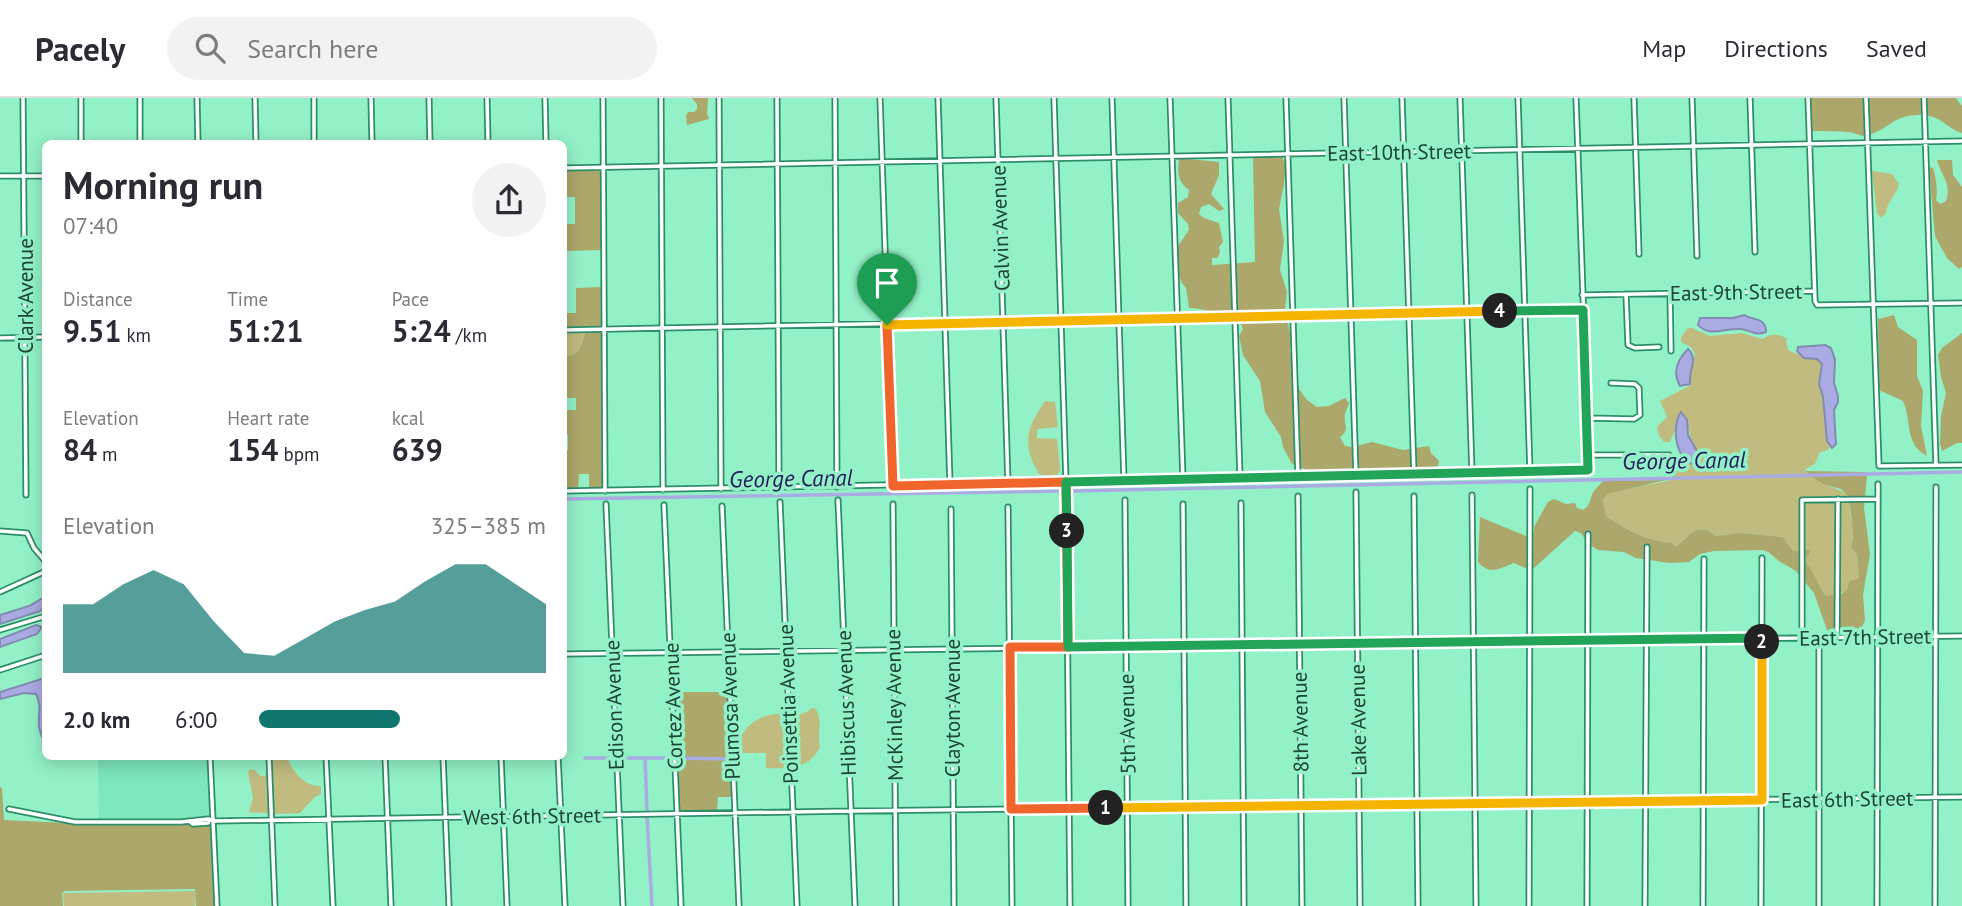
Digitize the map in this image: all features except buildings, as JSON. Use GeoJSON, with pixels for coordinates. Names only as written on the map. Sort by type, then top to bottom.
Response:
{"type":"FeatureCollection","features":[{"type":"Feature","properties":{"kind":"street","name":"Clark Avenue"},"geometry":{"type":"LineString","coordinates":[[23,98],[26,495]]}},
{"type":"Feature","properties":{"kind":"street"},"geometry":{"type":"LineString","coordinates":[[81,98],[82,140]]}},
{"type":"Feature","properties":{"kind":"street"},"geometry":{"type":"LineString","coordinates":[[139,98],[140,140]]}},
{"type":"Feature","properties":{"kind":"street"},"geometry":{"type":"LineString","coordinates":[[197,98],[198,140]]}},
{"type":"Feature","properties":{"kind":"street"},"geometry":{"type":"LineString","coordinates":[[256,98],[256,140]]}},
{"type":"Feature","properties":{"kind":"street"},"geometry":{"type":"LineString","coordinates":[[314,98],[314,140]]}},
{"type":"Feature","properties":{"kind":"street"},"geometry":{"type":"LineString","coordinates":[[372,98],[372,140]]}},
{"type":"Feature","properties":{"kind":"street"},"geometry":{"type":"LineString","coordinates":[[429,98],[430,140]]}},
{"type":"Feature","properties":{"kind":"street"},"geometry":{"type":"LineString","coordinates":[[487,98],[488,140]]}},
{"type":"Feature","properties":{"kind":"street"},"geometry":{"type":"LineString","coordinates":[[545,98],[546,140]]}},
{"type":"Feature","properties":{"kind":"street"},"geometry":{"type":"LineString","coordinates":[[603,98],[605,491]]}},
{"type":"Feature","properties":{"kind":"street"},"geometry":{"type":"LineString","coordinates":[[661,98],[663,490]]}},
{"type":"Feature","properties":{"kind":"street"},"geometry":{"type":"LineString","coordinates":[[719,98],[721,489]]}},
{"type":"Feature","properties":{"kind":"street"},"geometry":{"type":"LineString","coordinates":[[777,98],[779,488]]}},
{"type":"Feature","properties":{"kind":"street"},"geometry":{"type":"LineString","coordinates":[[835,98],[837,487]]}},
{"type":"Feature","properties":{"kind":"street"},"geometry":{"type":"LineString","coordinates":[[880,98],[893,486]]}},
{"type":"Feature","properties":{"kind":"street"},"geometry":{"type":"LineString","coordinates":[[938,98],[950,485]]}},
{"type":"Feature","properties":{"kind":"street","name":"Calvin Avenue"},"geometry":{"type":"LineString","coordinates":[[996,98],[1008,484]]}},
{"type":"Feature","properties":{"kind":"street"},"geometry":{"type":"LineString","coordinates":[[1054,98],[1066,482],[1070,906]]}},
{"type":"Feature","properties":{"kind":"street"},"geometry":{"type":"LineString","coordinates":[[1112,98],[1124,481]]}},
{"type":"Feature","properties":{"kind":"street"},"geometry":{"type":"LineString","coordinates":[[1170,98],[1182,480]]}},
{"type":"Feature","properties":{"kind":"street"},"geometry":{"type":"LineString","coordinates":[[1228,98],[1241,478]]}},
{"type":"Feature","properties":{"kind":"street"},"geometry":{"type":"LineString","coordinates":[[1286,98],[1298,477]]}},
{"type":"Feature","properties":{"kind":"street"},"geometry":{"type":"LineString","coordinates":[[1344,98],[1356,476]]}},
{"type":"Feature","properties":{"kind":"street"},"geometry":{"type":"LineString","coordinates":[[1402,98],[1414,475]]}},
{"type":"Feature","properties":{"kind":"street"},"geometry":{"type":"LineString","coordinates":[[1460,98],[1472,474]]}},
{"type":"Feature","properties":{"kind":"street"},"geometry":{"type":"LineString","coordinates":[[1518,98],[1530,472]]}},
{"type":"Feature","properties":{"kind":"street"},"geometry":{"type":"LineString","coordinates":[[567,491],[1588,470],[1576,98]]}},
{"type":"Feature","properties":{"kind":"street"},"geometry":{"type":"LineString","coordinates":[[1634,98],[1639,254]]}},
{"type":"Feature","properties":{"kind":"street"},"geometry":{"type":"LineString","coordinates":[[1692,98],[1697,256]]}},
{"type":"Feature","properties":{"kind":"street"},"geometry":{"type":"LineString","coordinates":[[1750,98],[1755,253]]}},
{"type":"Feature","properties":{"kind":"street"},"geometry":{"type":"LineString","coordinates":[[1808,98],[1814,291]]}},
{"type":"Feature","properties":{"kind":"street"},"geometry":{"type":"LineString","coordinates":[[1866,98],[1879,466],[1962,465]]}},
{"type":"Feature","properties":{"kind":"street"},"geometry":{"type":"LineString","coordinates":[[1924,98],[1936,465]]}},
{"type":"Feature","properties":{"kind":"street","name":"East 10th Street"},"geometry":{"type":"LineString","coordinates":[[567,169],[1962,142]]}},
{"type":"Feature","properties":{"kind":"street"},"geometry":{"type":"LineString","coordinates":[[0,176],[42,176]]}},
{"type":"Feature","properties":{"kind":"street","name":"East 9th Street"},"geometry":{"type":"LineString","coordinates":[[1582,295],[1814,291],[1817,305],[1962,303]]}},
{"type":"Feature","properties":{"kind":"street"},"geometry":{"type":"LineString","coordinates":[[1626,294],[1628,345],[1635,348],[1659,347]]}},
{"type":"Feature","properties":{"kind":"street"},"geometry":{"type":"LineString","coordinates":[[1670,294],[1671,351]]}},
{"type":"Feature","properties":{"kind":"street"},"geometry":{"type":"LineString","coordinates":[[567,330],[1583,310]]}},
{"type":"Feature","properties":{"kind":"street"},"geometry":{"type":"LineString","coordinates":[[0,338],[42,337]]}},
{"type":"Feature","properties":{"kind":"street"},"geometry":{"type":"LineString","coordinates":[[1587,418],[1634,419],[1640,415],[1639,388],[1635,384],[1611,383]]}},
{"type":"Feature","properties":{"kind":"street"},"geometry":{"type":"LineString","coordinates":[[1588,455],[1669,455]]}},
{"type":"Feature","properties":{"kind":"street"},"geometry":{"type":"LineString","coordinates":[[1877,906],[1878,484]]}},
{"type":"Feature","properties":{"kind":"street"},"geometry":{"type":"LineString","coordinates":[[1935,906],[1936,487]]}},
{"type":"Feature","properties":{"kind":"street"},"geometry":{"type":"LineString","coordinates":[[1530,489],[1530,906]]}},
{"type":"Feature","properties":{"kind":"street","name":"Lake Avenue"},"geometry":{"type":"LineString","coordinates":[[1356,492],[1360,906]]}},
{"type":"Feature","properties":{"kind":"street"},"geometry":{"type":"LineString","coordinates":[[1472,495],[1476,906]]}},
{"type":"Feature","properties":{"kind":"street","name":"8th Avenue"},"geometry":{"type":"LineString","coordinates":[[1298,496],[1302,906]]}},
{"type":"Feature","properties":{"kind":"street"},"geometry":{"type":"LineString","coordinates":[[1414,496],[1418,906]]}},
{"type":"Feature","properties":{"kind":"street"},"geometry":{"type":"LineString","coordinates":[[1802,637],[1802,499],[1878,499]]}},
{"type":"Feature","properties":{"kind":"street"},"geometry":{"type":"LineString","coordinates":[[1837,637],[1838,499]]}},
{"type":"Feature","properties":{"kind":"street","name":"Hibiscus Avenue"},"geometry":{"type":"LineString","coordinates":[[838,500],[855,906]]}},
{"type":"Feature","properties":{"kind":"street","name":"5th Avenue"},"geometry":{"type":"LineString","coordinates":[[1125,500],[1128,906]]}},
{"type":"Feature","properties":{"kind":"street","name":"Poinsettia Avenue"},"geometry":{"type":"LineString","coordinates":[[780,502],[797,906]]}},
{"type":"Feature","properties":{"kind":"street"},"geometry":{"type":"LineString","coordinates":[[1241,503],[1244,906]]}},
{"type":"Feature","properties":{"kind":"street","name":"Edison Avenue"},"geometry":{"type":"LineString","coordinates":[[606,504],[623,906]]}},
{"type":"Feature","properties":{"kind":"street","name":"McKinley Avenue"},"geometry":{"type":"LineString","coordinates":[[892,504],[896,906]]}},
{"type":"Feature","properties":{"kind":"street"},"geometry":{"type":"LineString","coordinates":[[1183,504],[1186,906]]}},
{"type":"Feature","properties":{"kind":"street","name":"Cortez Avenue"},"geometry":{"type":"LineString","coordinates":[[664,505],[681,906]]}},
{"type":"Feature","properties":{"kind":"street","name":"Plumosa Avenue"},"geometry":{"type":"LineString","coordinates":[[722,506],[739,906]]}},
{"type":"Feature","properties":{"kind":"street"},"geometry":{"type":"LineString","coordinates":[[1008,507],[1012,906]]}},
{"type":"Feature","properties":{"kind":"street","name":"Clayton Avenue"},"geometry":{"type":"LineString","coordinates":[[951,509],[954,906]]}},
{"type":"Feature","properties":{"kind":"street"},"geometry":{"type":"LineString","coordinates":[[0,531],[27,533],[42,557]]}},
{"type":"Feature","properties":{"kind":"street"},"geometry":{"type":"LineString","coordinates":[[1587,906],[1588,534]]}},
{"type":"Feature","properties":{"kind":"street"},"geometry":{"type":"LineString","coordinates":[[1646,906],[1647,547]]}},
{"type":"Feature","properties":{"kind":"street"},"geometry":{"type":"LineString","coordinates":[[1761,906],[1762,558]]}},
{"type":"Feature","properties":{"kind":"street"},"geometry":{"type":"LineString","coordinates":[[1703,906],[1704,559]]}},
{"type":"Feature","properties":{"kind":"street"},"geometry":{"type":"LineString","coordinates":[[0,592],[42,573]]}},
{"type":"Feature","properties":{"kind":"street"},"geometry":{"type":"LineString","coordinates":[[0,629],[42,617]]}},
{"type":"Feature","properties":{"kind":"street","name":"East 7th Street"},"geometry":{"type":"LineString","coordinates":[[567,654],[1962,636]]}},
{"type":"Feature","properties":{"kind":"street"},"geometry":{"type":"LineString","coordinates":[[1819,637],[1819,906]]}},
{"type":"Feature","properties":{"kind":"street"},"geometry":{"type":"LineString","coordinates":[[0,670],[42,655]]}},
{"type":"Feature","properties":{"kind":"street"},"geometry":{"type":"LineString","coordinates":[[211,760],[211,821],[217,906]]}},
{"type":"Feature","properties":{"kind":"street"},"geometry":{"type":"LineString","coordinates":[[269,760],[275,906]]}},
{"type":"Feature","properties":{"kind":"street"},"geometry":{"type":"LineString","coordinates":[[326,760],[333,906]]}},
{"type":"Feature","properties":{"kind":"street"},"geometry":{"type":"LineString","coordinates":[[385,760],[391,906]]}},
{"type":"Feature","properties":{"kind":"street"},"geometry":{"type":"LineString","coordinates":[[443,760],[449,906]]}},
{"type":"Feature","properties":{"kind":"street"},"geometry":{"type":"LineString","coordinates":[[500,760],[507,906]]}},
{"type":"Feature","properties":{"kind":"street"},"geometry":{"type":"LineString","coordinates":[[558,760],[565,906]]}},
{"type":"Feature","properties":{"kind":"street","name":"East 6th Street"},"geometry":{"type":"LineString","coordinates":[[851,811],[1962,797]]}},
{"type":"Feature","properties":{"kind":"street","name":"West 6th Street"},"geometry":{"type":"LineString","coordinates":[[9,809],[75,822],[189,821],[193,824],[211,821],[851,811]]}},
{"type":"Feature","properties":{"kind":"shaded area"},"geometry":{"type":"Polygon","coordinates":[[[692,98],[708,98],[709,119],[687,125],[688,112],[697,109],[692,98]]]}},
{"type":"Feature","properties":{"kind":"shaded area"},"geometry":{"type":"Polygon","coordinates":[[[1810,98],[1956,98],[1962,106],[1962,133],[1934,117],[1918,115],[1902,118],[1866,136],[1848,132],[1811,131],[1810,98]]]}},
{"type":"Feature","properties":{"kind":"shaded area"},"geometry":{"type":"Polygon","coordinates":[[[1253,157],[1282,157],[1286,164],[1279,209],[1284,241],[1280,270],[1287,292],[1285,309],[1291,338],[1290,351],[1299,389],[1307,400],[1317,407],[1329,406],[1345,398],[1349,403],[1345,414],[1346,429],[1340,437],[1345,446],[1353,447],[1372,442],[1403,450],[1429,446],[1431,453],[1439,461],[1437,470],[1423,474],[1319,475],[1292,464],[1281,437],[1265,412],[1260,381],[1243,355],[1239,336],[1243,329],[1240,322],[1229,312],[1189,308],[1186,288],[1178,274],[1178,246],[1189,230],[1188,224],[1178,213],[1178,203],[1188,197],[1189,190],[1180,179],[1179,158],[1219,162],[1219,175],[1211,194],[1224,209],[1219,211],[1209,204],[1201,207],[1199,214],[1219,223],[1223,242],[1217,258],[1212,258],[1212,265],[1255,262],[1253,157]]]}},
{"type":"Feature","properties":{"kind":"shaded area"},"geometry":{"type":"Polygon","coordinates":[[[1937,160],[1952,160],[1953,175],[1962,187],[1962,267],[1959,269],[1947,258],[1935,236],[1929,167],[1933,168],[1934,172],[1936,200],[1940,204],[1946,201],[1948,195],[1937,160]]]}},
{"type":"Feature","properties":{"kind":"shaded area"},"geometry":{"type":"Polygon","coordinates":[[[567,171],[602,171],[603,250],[567,251],[567,224],[575,224],[575,197],[567,197],[567,171]]]}},
{"type":"Feature","properties":{"kind":"shaded area"},"geometry":{"type":"Polygon","coordinates":[[[1872,171],[1892,174],[1899,184],[1881,218],[1877,213],[1872,171]]]}},
{"type":"Feature","properties":{"kind":"shaded area"},"geometry":{"type":"Polygon","coordinates":[[[601,287],[603,327],[567,328],[567,313],[576,313],[576,288],[601,287]]]}},
{"type":"Feature","properties":{"kind":"shaded area"},"geometry":{"type":"Polygon","coordinates":[[[1894,315],[1898,327],[1917,340],[1917,376],[1923,391],[1921,426],[1927,456],[1912,439],[1903,401],[1879,390],[1878,319],[1894,315]]]}},
{"type":"Feature","properties":{"kind":"shaded area"},"geometry":{"type":"Polygon","coordinates":[[[1688,328],[1710,336],[1742,333],[1762,339],[1780,335],[1786,338],[1788,350],[1822,363],[1819,384],[1830,447],[1820,452],[1815,464],[1805,472],[1849,497],[1854,527],[1851,546],[1857,554],[1859,580],[1851,582],[1841,593],[1826,596],[1803,560],[1807,558],[1800,551],[1793,551],[1783,537],[1741,533],[1714,536],[1709,530],[1696,530],[1675,547],[1673,543],[1638,534],[1606,516],[1603,499],[1607,493],[1667,481],[1669,471],[1640,470],[1640,462],[1667,462],[1678,456],[1697,465],[1699,455],[1682,413],[1670,442],[1664,442],[1657,427],[1667,417],[1660,401],[1689,386],[1695,354],[1691,347],[1681,342],[1681,337],[1688,328]]]}},
{"type":"Feature","properties":{"kind":"shaded area"},"geometry":{"type":"Polygon","coordinates":[[[567,332],[585,332],[580,348],[567,356],[567,332]]]}},
{"type":"Feature","properties":{"kind":"shaded area"},"geometry":{"type":"Polygon","coordinates":[[[585,332],[602,332],[603,488],[589,488],[589,474],[579,474],[578,489],[567,489],[567,410],[576,410],[576,398],[567,398],[567,356],[577,352],[585,332]]]}},
{"type":"Feature","properties":{"kind":"shaded area"},"geometry":{"type":"Polygon","coordinates":[[[1962,333],[1962,443],[1942,451],[1941,416],[1946,393],[1938,355],[1942,348],[1962,333]]]}},
{"type":"Feature","properties":{"kind":"shaded area"},"geometry":{"type":"Polygon","coordinates":[[[1045,401],[1055,402],[1058,427],[1037,429],[1037,438],[1057,439],[1060,470],[1057,475],[1051,477],[1039,474],[1028,445],[1030,428],[1045,401]]]}},
{"type":"Feature","properties":{"kind":"shaded area"},"geometry":{"type":"Polygon","coordinates":[[[1805,471],[1865,472],[1867,475],[1864,508],[1870,554],[1863,595],[1865,620],[1860,632],[1839,634],[1827,630],[1814,593],[1796,571],[1762,550],[1714,551],[1700,554],[1689,562],[1669,563],[1636,558],[1624,552],[1598,550],[1588,544],[1581,533],[1575,531],[1534,568],[1525,568],[1514,563],[1491,570],[1478,562],[1480,517],[1526,536],[1534,532],[1534,527],[1548,502],[1554,499],[1566,504],[1575,503],[1577,508],[1583,510],[1603,481],[1666,480],[1607,494],[1603,499],[1606,516],[1638,534],[1673,543],[1675,547],[1696,530],[1708,530],[1715,536],[1741,533],[1783,537],[1793,551],[1810,550],[1804,560],[1826,596],[1842,594],[1848,588],[1849,581],[1859,579],[1857,554],[1851,547],[1853,527],[1849,497],[1841,489],[1823,484],[1805,471]]]}},
{"type":"Feature","properties":{"kind":"shaded area"},"geometry":{"type":"Polygon","coordinates":[[[674,692],[730,692],[732,797],[718,797],[717,811],[679,812],[674,692]]]}},
{"type":"Feature","properties":{"kind":"shaded area"},"geometry":{"type":"Polygon","coordinates":[[[812,708],[818,713],[820,747],[804,764],[790,768],[766,768],[766,753],[736,753],[744,732],[760,718],[776,714],[799,714],[812,708]]]}},
{"type":"Feature","properties":{"kind":"shaded area"},"geometry":{"type":"Polygon","coordinates":[[[98,760],[209,760],[212,821],[99,823],[98,760]]]}},
{"type":"Feature","properties":{"kind":"shaded area"},"geometry":{"type":"Polygon","coordinates":[[[271,760],[289,760],[304,781],[321,786],[321,794],[300,813],[249,812],[253,798],[248,772],[250,769],[255,770],[260,776],[265,776],[271,760]]]}},
{"type":"Feature","properties":{"kind":"shaded area"},"geometry":{"type":"Polygon","coordinates":[[[0,787],[4,820],[67,823],[212,821],[215,906],[196,906],[195,889],[65,891],[62,893],[63,906],[0,906],[0,787]]]}},
{"type":"Feature","properties":{"kind":"shaded area"},"geometry":{"type":"Polygon","coordinates":[[[195,891],[195,906],[64,906],[63,893],[195,891]]]}},
{"type":"Feature","properties":{"kind":"water"},"geometry":{"type":"Polygon","coordinates":[[[1744,315],[1762,322],[1766,332],[1758,334],[1737,329],[1712,332],[1698,325],[1700,318],[1733,318],[1744,315]]]}},
{"type":"Feature","properties":{"kind":"water"},"geometry":{"type":"Polygon","coordinates":[[[1825,345],[1831,348],[1835,360],[1834,383],[1838,396],[1834,410],[1836,444],[1832,448],[1827,441],[1823,397],[1819,384],[1822,364],[1817,359],[1804,358],[1797,351],[1798,347],[1825,345]]]}},
{"type":"Feature","properties":{"kind":"water"},"geometry":{"type":"Polygon","coordinates":[[[1688,349],[1693,357],[1690,384],[1680,386],[1676,376],[1677,366],[1688,349]]]}},
{"type":"Feature","properties":{"kind":"water"},"geometry":{"type":"Polygon","coordinates":[[[1681,412],[1687,420],[1688,435],[1699,455],[1697,465],[1684,458],[1677,443],[1676,426],[1681,412]]]}},
{"type":"Feature","properties":{"kind":"water"},"geometry":{"type":"Polygon","coordinates":[[[42,599],[40,611],[0,624],[0,615],[29,606],[42,599]]]}},
{"type":"Feature","properties":{"kind":"water"},"geometry":{"type":"Polygon","coordinates":[[[36,625],[42,627],[37,634],[0,647],[0,639],[36,625]]]}},
{"type":"Feature","properties":{"kind":"water"},"geometry":{"type":"Polygon","coordinates":[[[42,679],[42,737],[36,694],[24,693],[0,699],[0,692],[42,679]]]}},
{"type":"Feature","properties":{"kind":"waterway","name":"George Canal"},"geometry":{"type":"LineString","coordinates":[[1072,491],[1962,472]]}},
{"type":"Feature","properties":{"kind":"waterway","name":"George Canal"},"geometry":{"type":"LineString","coordinates":[[567,499],[1062,491]]}},
{"type":"Feature","properties":{"kind":"waterway"},"geometry":{"type":"LineString","coordinates":[[585,758],[614,758]]}},
{"type":"Feature","properties":{"kind":"waterway"},"geometry":{"type":"LineString","coordinates":[[619,758],[645,758],[647,810]]}},
{"type":"Feature","properties":{"kind":"waterway"},"geometry":{"type":"LineString","coordinates":[[645,758],[672,758]]}},
{"type":"Feature","properties":{"kind":"waterway"},"geometry":{"type":"LineString","coordinates":[[677,758],[728,759]]}},
{"type":"Feature","properties":{"kind":"waterway"},"geometry":{"type":"LineString","coordinates":[[647,816],[652,906]]}},
{"type":"Feature","properties":{"kind":"route"},"geometry":{"type":"LineString","coordinates":[[887,325],[893,486],[1066,482],[1068,647],[1010,647],[1011,809],[1762,800],[1762,638],[1068,647],[1067,564],[1066,482],[1588,470],[1583,310],[887,325]]}}]}
